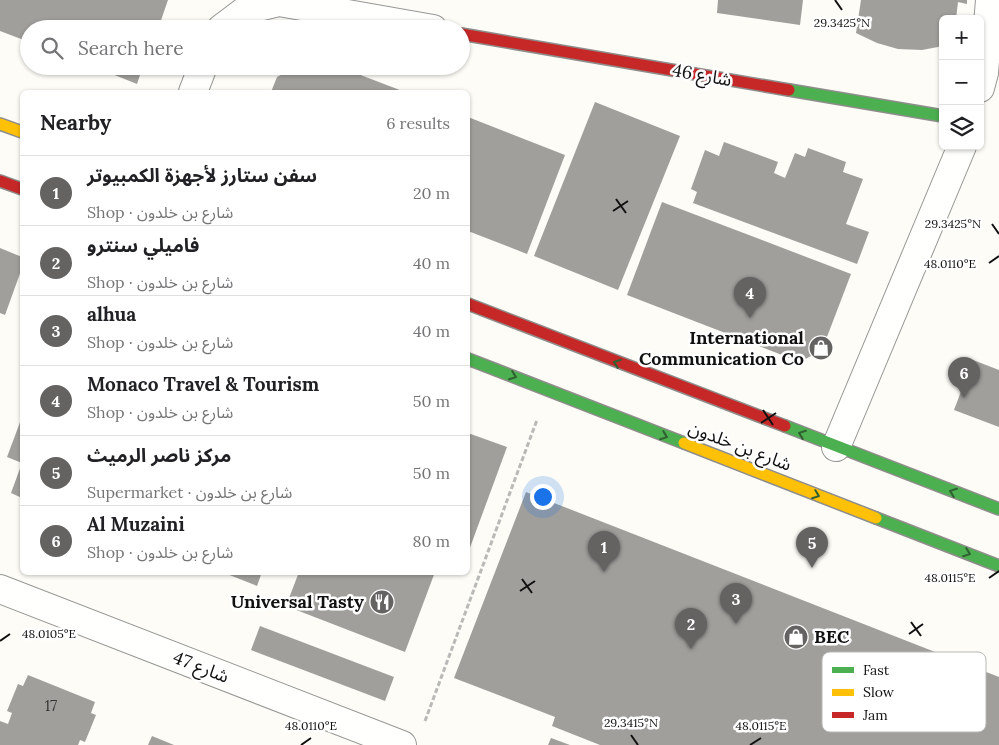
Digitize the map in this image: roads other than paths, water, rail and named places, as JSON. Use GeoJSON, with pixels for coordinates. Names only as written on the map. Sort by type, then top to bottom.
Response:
{"type":"FeatureCollection","features":[{"type":"Feature","properties":{"kind":"street"},"geometry":{"type":"LineString","coordinates":[[984,73],[990,0]]}},
{"type":"Feature","properties":{"kind":"street"},"geometry":{"type":"LineString","coordinates":[[233,20],[246,10],[279,2],[382,20]]}},
{"type":"Feature","properties":{"kind":"street","name":"شارع 46"},"geometry":{"type":"LineString","coordinates":[[470,36],[939,115]]}},
{"type":"Feature","properties":{"kind":"street"},"geometry":{"type":"LineString","coordinates":[[193,90],[199,75]]}},
{"type":"Feature","properties":{"kind":"street"},"geometry":{"type":"LineString","coordinates":[[0,124],[20,131]]}},
{"type":"Feature","properties":{"kind":"street"},"geometry":{"type":"LineString","coordinates":[[836,447],[960,150]]}},
{"type":"Feature","properties":{"kind":"street"},"geometry":{"type":"LineString","coordinates":[[0,181],[20,189]]}},
{"type":"Feature","properties":{"kind":"street","name":"شارع بن خلدون"},"geometry":{"type":"LineString","coordinates":[[470,305],[999,509]]}},
{"type":"Feature","properties":{"kind":"street","name":"شارع بن خلدون"},"geometry":{"type":"LineString","coordinates":[[470,360],[999,566]]}},
{"type":"Feature","properties":{"kind":"street","name":"شارع 47"},"geometry":{"type":"LineString","coordinates":[[0,589],[402,745]]}},
{"type":"Feature","properties":{"kind":"place","name":"Monaco Travel & Tourism"},"geometry":{"type":"Point","coordinates":[750,318]}},
{"type":"Feature","properties":{"kind":"place","name":"International Communication Co"},"geometry":{"type":"Point","coordinates":[821,348]}},
{"type":"Feature","properties":{"kind":"place","name":"Al Muzaini"},"geometry":{"type":"Point","coordinates":[964,398]}},
{"type":"Feature","properties":{"kind":"place","name":"مركز ناصر الرميث"},"geometry":{"type":"Point","coordinates":[812,568]}},
{"type":"Feature","properties":{"kind":"place","name":"سفن ستارز لأجهزة الكمبيوتر"},"geometry":{"type":"Point","coordinates":[604,572]}},
{"type":"Feature","properties":{"kind":"place","name":"Universal Tasty"},"geometry":{"type":"Point","coordinates":[382,602]}},
{"type":"Feature","properties":{"kind":"place","name":"alhua"},"geometry":{"type":"Point","coordinates":[736,624]}},
{"type":"Feature","properties":{"kind":"place","name":"BEC"},"geometry":{"type":"Point","coordinates":[796,637]}},
{"type":"Feature","properties":{"kind":"place","name":"فاميلي سنترو"},"geometry":{"type":"Point","coordinates":[691,649]}}]}
